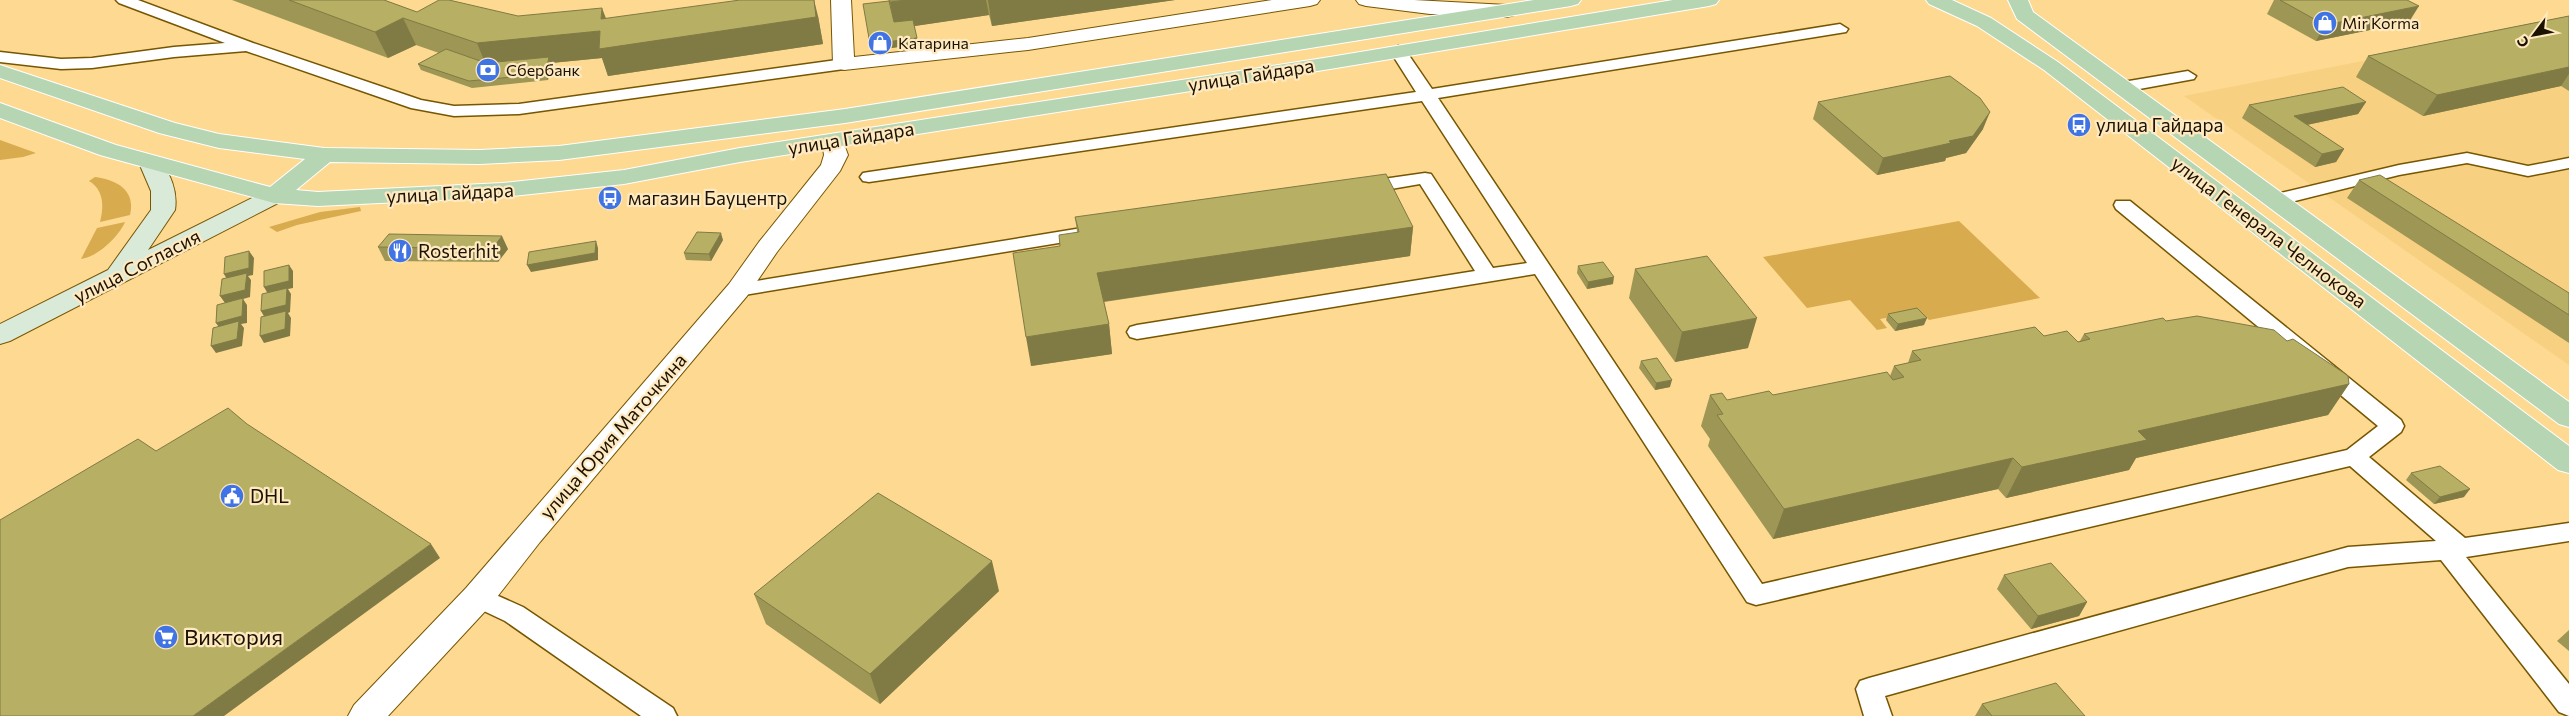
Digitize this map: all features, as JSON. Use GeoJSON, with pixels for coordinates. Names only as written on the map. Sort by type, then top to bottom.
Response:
{"type":"FeatureCollection","features":[{"type":"Feature","properties":{"kind":"main road","name":"улица Гайдара"},"geometry":{"type":"LineString","coordinates":[[0,71],[167,128],[219,141],[324,154],[480,157],[559,153],[845,116],[1571,0]]}},
{"type":"Feature","properties":{"kind":"main road","name":"улица Гайдара"},"geometry":{"type":"LineString","coordinates":[[0,110],[108,150],[274,196],[318,199],[385,197],[556,186],[624,177],[740,155],[1398,52],[1709,0]]}},
{"type":"Feature","properties":{"kind":"main road","name":"улица Генерала Челнокова"},"geometry":{"type":"LineString","coordinates":[[1936,0],[1984,22],[2051,66],[2569,462]]}},
{"type":"Feature","properties":{"kind":"main road","name":"улица Генерала Челнокова"},"geometry":{"type":"LineString","coordinates":[[2018,0],[2024,15],[2569,417]]}},
{"type":"Feature","properties":{"kind":"main road"},"geometry":{"type":"LineString","coordinates":[[274,196],[324,154]]}},
{"type":"Feature","properties":{"kind":"main road"},"geometry":{"type":"LineString","coordinates":[[116,276],[163,210],[165,199],[163,184],[152,162]]}},
{"type":"Feature","properties":{"kind":"main road","name":"улица Согласия"},"geometry":{"type":"LineString","coordinates":[[0,335],[274,196]]}},
{"type":"Feature","properties":{"kind":"street"},"geometry":{"type":"LineString","coordinates":[[841,0],[844,64],[1028,44],[1310,0]]}},
{"type":"Feature","properties":{"kind":"street"},"geometry":{"type":"LineString","coordinates":[[1366,0],[1430,8],[1507,11]]}},
{"type":"Feature","properties":{"kind":"street","name":"улица Юрия Маточкина"},"geometry":{"type":"LineString","coordinates":[[366,716],[478,596],[738,290],[768,247],[832,166],[836,155],[833,141]]}},
{"type":"Feature","properties":{"kind":"lane"},"geometry":{"type":"LineString","coordinates":[[124,0],[247,46],[417,104],[454,111],[519,109],[844,64]]}},
{"type":"Feature","properties":{"kind":"lane"},"geometry":{"type":"LineString","coordinates":[[869,177],[1426,95],[1840,29]]}},
{"type":"Feature","properties":{"kind":"lane"},"geometry":{"type":"LineString","coordinates":[[0,57],[61,64],[84,63],[174,52],[226,50],[247,46]]}},
{"type":"Feature","properties":{"kind":"lane"},"geometry":{"type":"LineString","coordinates":[[1398,52],[1756,595],[2354,457],[2393,426],[2123,206]]}},
{"type":"Feature","properties":{"kind":"lane"},"geometry":{"type":"LineString","coordinates":[[2124,88],[2188,76]]}},
{"type":"Feature","properties":{"kind":"lane"},"geometry":{"type":"LineString","coordinates":[[2275,200],[2399,170],[2467,158],[2528,171],[2569,163]]}},
{"type":"Feature","properties":{"kind":"lane"},"geometry":{"type":"LineString","coordinates":[[1347,190],[1425,178],[1488,275]]}},
{"type":"Feature","properties":{"kind":"lane"},"geometry":{"type":"LineString","coordinates":[[738,290],[1102,230]]}},
{"type":"Feature","properties":{"kind":"lane"},"geometry":{"type":"LineString","coordinates":[[1137,332],[1540,267]]}},
{"type":"Feature","properties":{"kind":"lane"},"geometry":{"type":"LineString","coordinates":[[2354,457],[2453,549],[2569,704]]}},
{"type":"Feature","properties":{"kind":"lane"},"geometry":{"type":"LineString","coordinates":[[1878,716],[1869,689],[2348,557],[2453,549],[2569,532]]}},
{"type":"Feature","properties":{"kind":"lane"},"geometry":{"type":"LineString","coordinates":[[478,596],[514,614],[663,716]]}},
{"type":"Feature","properties":{"kind":"shaded area"},"geometry":{"type":"Polygon","coordinates":[[[2569,27],[2569,365],[2184,96],[2414,51],[2569,27]]]}},
{"type":"Feature","properties":{"kind":"shaded area"},"geometry":{"type":"Polygon","coordinates":[[[0,140],[36,153],[0,160],[0,140]]]}},
{"type":"Feature","properties":{"kind":"shaded area"},"geometry":{"type":"Polygon","coordinates":[[[95,177],[111,181],[123,188],[130,199],[130,215],[100,222],[102,199],[98,189],[89,181],[95,177]]]}},
{"type":"Feature","properties":{"kind":"shaded area"},"geometry":{"type":"Polygon","coordinates":[[[360,207],[361,211],[297,225],[277,232],[269,227],[320,212],[360,207]]]}},
{"type":"Feature","properties":{"kind":"shaded area"},"geometry":{"type":"Polygon","coordinates":[[[1959,221],[2040,298],[1929,320],[1921,312],[1880,319],[1887,328],[1877,330],[1850,300],[1807,308],[1763,257],[1959,221]]]}},
{"type":"Feature","properties":{"kind":"shaded area"},"geometry":{"type":"Polygon","coordinates":[[[125,222],[107,245],[94,254],[81,259],[97,228],[125,222]]]}},
{"type":"Feature","properties":{"kind":"building"},"geometry":{"type":"Polygon","coordinates":[[[289,0],[384,0],[417,12],[439,0],[449,0],[518,16],[602,8],[601,19],[740,0],[814,0],[816,17],[599,49],[600,31],[477,43],[403,18],[375,32],[289,0]]]}},
{"type":"Feature","properties":{"kind":"building"},"geometry":{"type":"Polygon","coordinates":[[[889,0],[907,0],[890,2],[889,0]]]}},
{"type":"Feature","properties":{"kind":"building"},"geometry":{"type":"Polygon","coordinates":[[[2280,0],[2407,0],[2419,6],[2325,25],[2280,0]]]}},
{"type":"Feature","properties":{"kind":"building"},"geometry":{"type":"Polygon","coordinates":[[[889,1],[894,22],[913,20],[917,38],[870,44],[863,4],[889,1]]]}},
{"type":"Feature","properties":{"kind":"building"},"geometry":{"type":"Polygon","coordinates":[[[2569,16],[2569,67],[2437,95],[2368,56],[2569,16]]]}},
{"type":"Feature","properties":{"kind":"building"},"geometry":{"type":"Polygon","coordinates":[[[446,49],[486,63],[549,57],[545,74],[469,81],[418,64],[446,49]]]}},
{"type":"Feature","properties":{"kind":"building"},"geometry":{"type":"Polygon","coordinates":[[[1950,76],[1980,98],[1990,112],[1973,136],[1949,141],[1951,143],[1883,158],[1818,102],[1950,76]]]}},
{"type":"Feature","properties":{"kind":"building"},"geometry":{"type":"Polygon","coordinates":[[[2343,87],[2366,102],[2294,116],[2344,149],[2322,154],[2249,105],[2343,87]]]}},
{"type":"Feature","properties":{"kind":"building"},"geometry":{"type":"Polygon","coordinates":[[[1386,174],[1413,227],[1097,273],[1109,324],[1026,337],[1013,253],[1060,246],[1059,235],[1079,232],[1075,217],[1386,174]]]}},
{"type":"Feature","properties":{"kind":"building"},"geometry":{"type":"Polygon","coordinates":[[[2380,175],[2569,293],[2569,315],[2359,180],[2380,175]]]}},
{"type":"Feature","properties":{"kind":"building"},"geometry":{"type":"Polygon","coordinates":[[[697,232],[721,233],[709,254],[684,253],[697,232]]]}},
{"type":"Feature","properties":{"kind":"building"},"geometry":{"type":"Polygon","coordinates":[[[389,234],[502,236],[492,249],[378,247],[389,234]]]}},
{"type":"Feature","properties":{"kind":"building"},"geometry":{"type":"Polygon","coordinates":[[[596,241],[595,253],[527,265],[529,252],[596,241]]]}},
{"type":"Feature","properties":{"kind":"building"},"geometry":{"type":"Polygon","coordinates":[[[249,251],[249,268],[224,274],[225,257],[249,251]]]}},
{"type":"Feature","properties":{"kind":"building"},"geometry":{"type":"Polygon","coordinates":[[[1707,256],[1757,318],[1682,332],[1635,269],[1707,256]]]}},
{"type":"Feature","properties":{"kind":"building"},"geometry":{"type":"Polygon","coordinates":[[[1603,262],[1614,277],[1588,282],[1578,266],[1603,262]]]}},
{"type":"Feature","properties":{"kind":"building"},"geometry":{"type":"Polygon","coordinates":[[[289,265],[289,281],[264,287],[264,271],[289,265]]]}},
{"type":"Feature","properties":{"kind":"building"},"geometry":{"type":"Polygon","coordinates":[[[247,273],[245,290],[220,296],[222,279],[247,273]]]}},
{"type":"Feature","properties":{"kind":"building"},"geometry":{"type":"Polygon","coordinates":[[[287,288],[286,305],[261,311],[262,294],[287,288]]]}},
{"type":"Feature","properties":{"kind":"building"},"geometry":{"type":"Polygon","coordinates":[[[243,298],[242,316],[216,323],[217,305],[243,298]]]}},
{"type":"Feature","properties":{"kind":"building"},"geometry":{"type":"Polygon","coordinates":[[[1917,308],[1927,318],[1898,324],[1888,314],[1917,308]]]}},
{"type":"Feature","properties":{"kind":"building"},"geometry":{"type":"Polygon","coordinates":[[[286,311],[285,329],[260,336],[261,317],[286,311]]]}},
{"type":"Feature","properties":{"kind":"building"},"geometry":{"type":"Polygon","coordinates":[[[2197,316],[2274,330],[2287,341],[2293,339],[2344,373],[2348,376],[2349,384],[2138,431],[2147,440],[2022,467],[2013,458],[1784,509],[1717,415],[1723,414],[1710,395],[1722,393],[1727,400],[1769,391],[1773,395],[1887,372],[1893,380],[1904,377],[1894,366],[1921,360],[1912,351],[2035,327],[2044,336],[2067,331],[2078,342],[2090,339],[2084,334],[2163,318],[2166,321],[2197,316]]]}},
{"type":"Feature","properties":{"kind":"building"},"geometry":{"type":"Polygon","coordinates":[[[239,321],[237,339],[211,346],[213,328],[239,321]]]}},
{"type":"Feature","properties":{"kind":"building"},"geometry":{"type":"Polygon","coordinates":[[[1657,358],[1672,380],[1656,383],[1641,361],[1657,358]]]}},
{"type":"Feature","properties":{"kind":"building","name":"Виктория"},"geometry":{"type":"Polygon","coordinates":[[[228,408],[247,424],[431,544],[193,716],[0,716],[0,520],[138,439],[156,451],[228,408]]]}},
{"type":"Feature","properties":{"kind":"building"},"geometry":{"type":"Polygon","coordinates":[[[2440,466],[2470,489],[2440,497],[2411,473],[2440,466]]]}},
{"type":"Feature","properties":{"kind":"building"},"geometry":{"type":"Polygon","coordinates":[[[878,493],[992,561],[870,674],[754,594],[878,493]]]}},
{"type":"Feature","properties":{"kind":"building"},"geometry":{"type":"Polygon","coordinates":[[[2051,563],[2087,602],[2038,616],[2004,575],[2051,563]]]}},
{"type":"Feature","properties":{"kind":"building"},"geometry":{"type":"Polygon","coordinates":[[[2056,683],[2085,716],[1992,716],[1982,704],[2056,683]]]}},
{"type":"Feature","properties":{"kind":"place","name":"Mir Korma"},"geometry":{"type":"Point","coordinates":[2325,23]}},
{"type":"Feature","properties":{"kind":"place","name":"Катарина"},"geometry":{"type":"Point","coordinates":[880,43]}},
{"type":"Feature","properties":{"kind":"place","name":"Сбербанк"},"geometry":{"type":"Point","coordinates":[488,70]}},
{"type":"Feature","properties":{"kind":"place","name":"улица Гайдара"},"geometry":{"type":"Point","coordinates":[2079,125]}},
{"type":"Feature","properties":{"kind":"place","name":"магазин Бауцентр"},"geometry":{"type":"Point","coordinates":[610,198]}},
{"type":"Feature","properties":{"kind":"place","name":"Rosterhit"},"geometry":{"type":"Point","coordinates":[400,251]}},
{"type":"Feature","properties":{"kind":"place","name":"DHL"},"geometry":{"type":"Point","coordinates":[232,496]}},
{"type":"Feature","properties":{"kind":"place","name":"Виктория"},"geometry":{"type":"Point","coordinates":[166,637]}}]}
